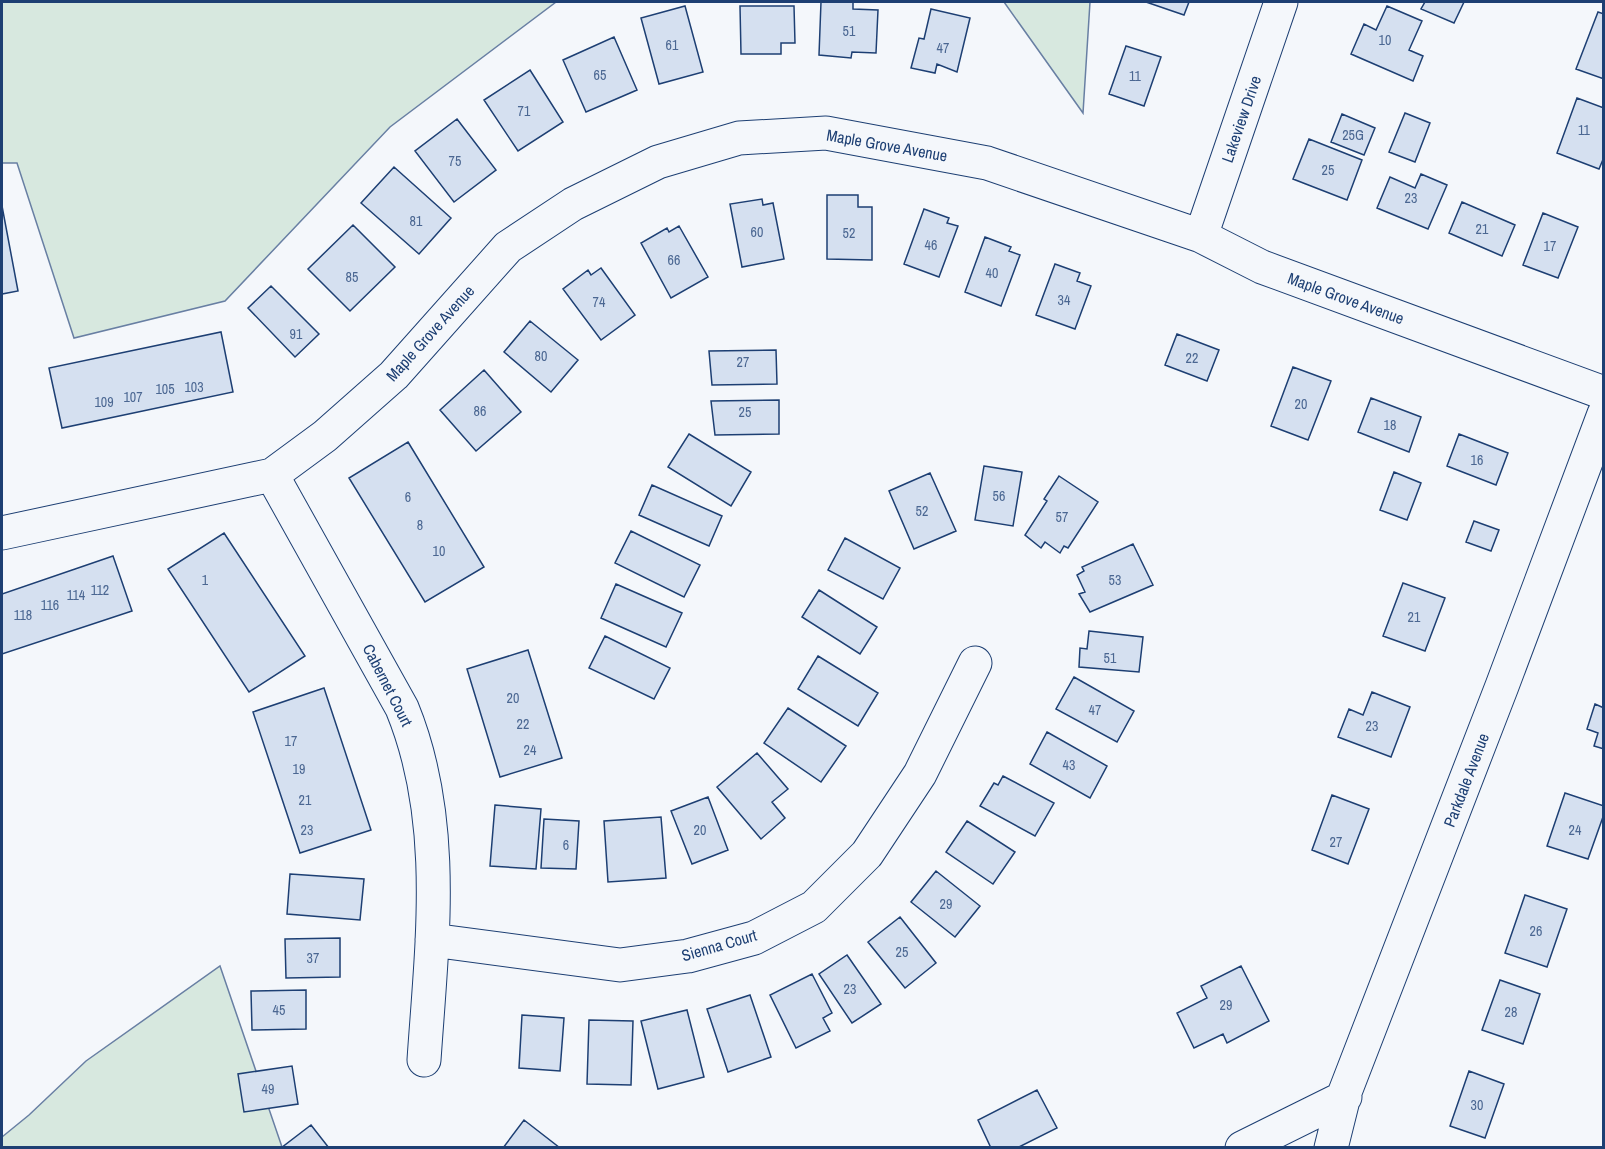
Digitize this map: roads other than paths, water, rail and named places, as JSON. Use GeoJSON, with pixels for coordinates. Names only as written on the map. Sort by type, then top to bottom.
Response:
{"type":"FeatureCollection","features":[{"type":"Feature","properties":{"kind":"street","name":"Lakeview Drive"},"geometry":{"type":"LineString","coordinates":[[1201,236],[1281,2]]}},
{"type":"Feature","properties":{"kind":"street","name":"Maple Grove Avenue"},"geometry":{"type":"LineString","coordinates":[[2,534],[272,475],[325,436],[394,375],[508,246],[573,204],[658,162],[739,138],[826,133],[987,163],[1201,236],[1262,267],[1604,393]]}},
{"type":"Feature","properties":{"kind":"street","name":"Parkdale Avenue"},"geometry":{"type":"LineString","coordinates":[[1331,1148],[1345,1097],[1604,414]]}},
{"type":"Feature","properties":{"kind":"street","name":"Cabernet Court"},"geometry":{"type":"LineString","coordinates":[[272,475],[402,708],[417,744],[429,803],[435,904],[424,1060]]}},
{"type":"Feature","properties":{"kind":"street","name":"Sienna Court"},"geometry":{"type":"LineString","coordinates":[[432,940],[621,965],[688,956],[764,933],[814,907],[867,854],[920,774],[975,663]]}},
{"type":"Feature","properties":{"kind":"street"},"geometry":{"type":"LineString","coordinates":[[1242,1148],[1345,1097]]}}]}
